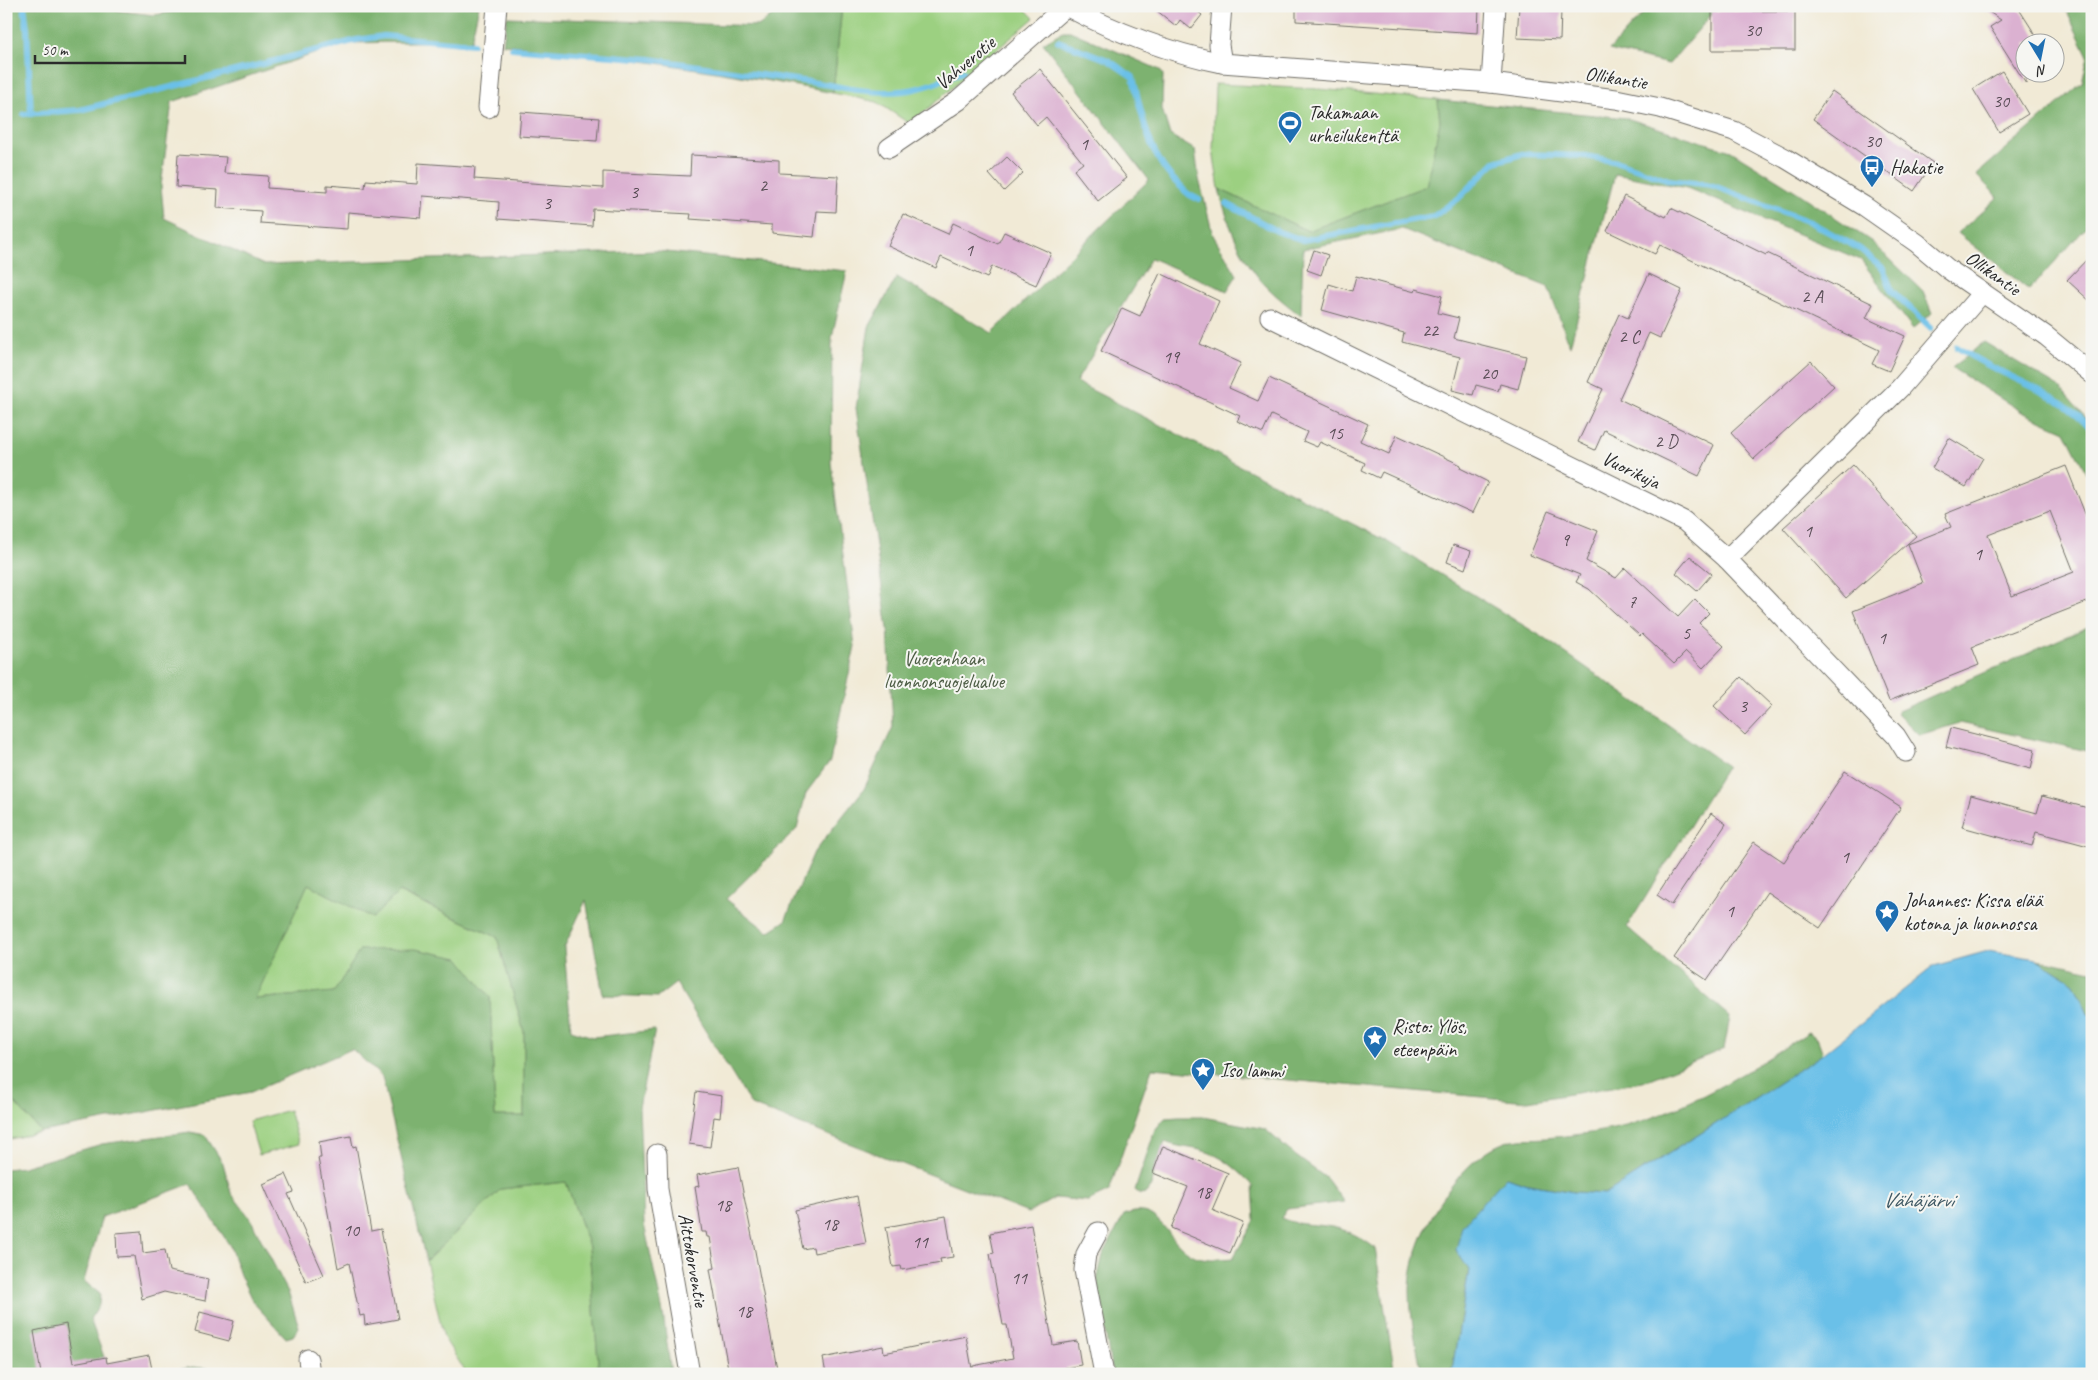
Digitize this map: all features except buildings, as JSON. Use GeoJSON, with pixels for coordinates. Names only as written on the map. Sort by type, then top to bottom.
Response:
{"type":"FeatureCollection","features":[{"type":"Feature","properties":{"kind":"street"},"geometry":{"type":"LineString","coordinates":[[488,108],[497,6]]}},
{"type":"Feature","properties":{"kind":"street","name":"Ollikantie"},"geometry":{"type":"LineString","coordinates":[[1066,6],[1142,40],[1189,56],[1222,64],[1491,83],[1616,99],[1660,108],[1734,131],[1785,158],[1864,206],[1982,294],[2046,336],[2092,374]]}},
{"type":"Feature","properties":{"kind":"street","name":"Vahverotie"},"geometry":{"type":"LineString","coordinates":[[889,148],[958,101],[1066,6]]}},
{"type":"Feature","properties":{"kind":"street"},"geometry":{"type":"LineString","coordinates":[[1222,6],[1219,45],[1222,64]]}},
{"type":"Feature","properties":{"kind":"street"},"geometry":{"type":"LineString","coordinates":[[1491,83],[1496,6]]}},
{"type":"Feature","properties":{"kind":"street"},"geometry":{"type":"LineString","coordinates":[[1727,559],[1900,388],[1982,294]]}},
{"type":"Feature","properties":{"kind":"street","name":"Vuorikuja"},"geometry":{"type":"LineString","coordinates":[[1270,317],[1684,521],[1727,559],[1896,736],[1906,752]]}},
{"type":"Feature","properties":{"kind":"street","name":"Aittokorventie"},"geometry":{"type":"LineString","coordinates":[[657,1154],[658,1189],[690,1374]]}},
{"type":"Feature","properties":{"kind":"street"},"geometry":{"type":"LineString","coordinates":[[1098,1232],[1086,1254],[1084,1270],[1104,1374]]}},
{"type":"Feature","properties":{"kind":"green space","name":"Vuorenhaan luonnonsuojelualue"},"geometry":{"type":"Polygon","coordinates":[[[6,6],[78,6],[154,15],[210,6],[479,6],[471,41],[346,43],[172,102],[161,186],[164,218],[264,265],[657,251],[847,271],[832,337],[831,463],[855,646],[830,761],[806,793],[797,829],[726,899],[768,932],[785,921],[814,852],[864,789],[893,727],[888,629],[856,408],[869,327],[897,277],[992,333],[1149,180],[1043,43],[1063,31],[1070,31],[1160,70],[1163,75],[1162,109],[1170,135],[1195,150],[1199,179],[1213,235],[1237,275],[1227,291],[1151,258],[1076,382],[1388,542],[1544,638],[1727,766],[1627,927],[1730,1017],[1724,1049],[1642,1082],[1528,1101],[1152,1068],[1109,1191],[1088,1201],[1055,1198],[1028,1213],[751,1105],[676,983],[658,997],[603,995],[586,900],[564,948],[571,1030],[593,1037],[655,1030],[639,1107],[644,1224],[663,1313],[671,1374],[599,1374],[589,1247],[566,1182],[501,1189],[426,1261],[382,1077],[352,1049],[251,1092],[41,1132],[6,1093],[6,6]],[[308,884],[255,999],[334,992],[360,950],[415,949],[459,958],[490,997],[495,1116],[524,1116],[524,1032],[497,937],[399,892],[372,918],[308,884]]]}},
{"type":"Feature","properties":{"kind":"green space"},"geometry":{"type":"Polygon","coordinates":[[[786,6],[842,6],[833,93],[669,65],[503,44],[507,17],[758,26],[786,6]]]}},
{"type":"Feature","properties":{"kind":"green space"},"geometry":{"type":"Polygon","coordinates":[[[842,6],[1022,6],[1034,18],[910,124],[877,102],[833,93],[842,6]]]}},
{"type":"Feature","properties":{"kind":"green space"},"geometry":{"type":"Polygon","coordinates":[[[1650,6],[1719,6],[1669,64],[1609,50],[1650,6]]]}},
{"type":"Feature","properties":{"kind":"green space"},"geometry":{"type":"Polygon","coordinates":[[[2064,6],[2092,6],[2092,221],[2029,290],[1958,233],[1998,197],[1976,175],[2082,83],[2088,56],[2064,6]]]}},
{"type":"Feature","properties":{"kind":"green space"},"geometry":{"type":"Polygon","coordinates":[[[1215,84],[1319,89],[1438,100],[1440,122],[1427,186],[1308,231],[1219,189],[1213,150],[1215,84]]]}},
{"type":"Feature","properties":{"kind":"green space"},"geometry":{"type":"Polygon","coordinates":[[[1438,100],[1626,118],[1731,151],[1872,242],[1923,291],[1932,313],[1913,329],[1861,260],[1687,188],[1615,174],[1570,346],[1548,287],[1402,229],[1303,249],[1301,316],[1268,288],[1250,266],[1231,229],[1219,189],[1308,231],[1426,186],[1440,122],[1438,100]]]}},
{"type":"Feature","properties":{"kind":"green space"},"geometry":{"type":"Polygon","coordinates":[[[1984,342],[2060,388],[2092,425],[2092,484],[2065,431],[2022,412],[1952,368],[1984,342]]]}},
{"type":"Feature","properties":{"kind":"green space"},"geometry":{"type":"Polygon","coordinates":[[[2092,625],[2092,752],[1960,723],[1919,735],[1896,712],[2092,625]]]}},
{"type":"Feature","properties":{"kind":"green space"},"geometry":{"type":"Polygon","coordinates":[[[308,884],[372,918],[398,892],[497,937],[524,1032],[524,1116],[495,1116],[490,997],[361,950],[334,992],[254,999],[308,884]]]}},
{"type":"Feature","properties":{"kind":"green space"},"geometry":{"type":"Polygon","coordinates":[[[2037,959],[2092,971],[2092,1015],[2088,1014],[2074,983],[2037,959]]]}},
{"type":"Feature","properties":{"kind":"green space"},"geometry":{"type":"Polygon","coordinates":[[[1809,1032],[1818,1040],[1823,1054],[1605,1194],[1574,1192],[1528,1184],[1506,1177],[1493,1192],[1456,1250],[1469,1269],[1452,1370],[1447,1374],[1422,1374],[1411,1312],[1412,1270],[1418,1248],[1428,1224],[1441,1201],[1456,1180],[1474,1162],[1492,1148],[1512,1140],[1603,1131],[1660,1115],[1726,1084],[1809,1032]]]}},
{"type":"Feature","properties":{"kind":"green space"},"geometry":{"type":"Polygon","coordinates":[[[6,1093],[41,1132],[6,1140],[6,1093]]]}},
{"type":"Feature","properties":{"kind":"green space"},"geometry":{"type":"Polygon","coordinates":[[[289,1110],[299,1144],[259,1155],[249,1121],[289,1110]]]}},
{"type":"Feature","properties":{"kind":"green space"},"geometry":{"type":"Polygon","coordinates":[[[1203,1117],[1265,1129],[1292,1153],[1326,1178],[1344,1202],[1287,1209],[1281,1218],[1298,1223],[1326,1226],[1347,1231],[1375,1248],[1395,1374],[1322,1374],[1302,1368],[1277,1370],[1272,1374],[1114,1374],[1110,1361],[1097,1280],[1103,1255],[1124,1215],[1136,1212],[1146,1213],[1154,1217],[1191,1254],[1201,1258],[1212,1259],[1233,1258],[1255,1220],[1253,1185],[1223,1159],[1200,1150],[1165,1142],[1153,1173],[1151,1186],[1146,1193],[1140,1194],[1135,1190],[1155,1130],[1165,1118],[1203,1117]]]}},
{"type":"Feature","properties":{"kind":"green space"},"geometry":{"type":"Polygon","coordinates":[[[190,1132],[205,1135],[223,1163],[231,1193],[250,1218],[288,1292],[299,1327],[293,1336],[286,1338],[253,1302],[240,1275],[230,1246],[190,1184],[102,1217],[84,1281],[100,1294],[99,1305],[90,1319],[107,1365],[125,1374],[13,1374],[6,1346],[6,1169],[23,1167],[102,1144],[190,1132]]]}},
{"type":"Feature","properties":{"kind":"green space"},"geometry":{"type":"Polygon","coordinates":[[[566,1182],[589,1247],[599,1374],[467,1374],[444,1338],[426,1261],[501,1189],[566,1182]]]}},
{"type":"Feature","properties":{"kind":"green space"},"geometry":{"type":"Polygon","coordinates":[[[192,1367],[251,1372],[256,1374],[159,1374],[192,1367]]]}},
{"type":"Feature","properties":{"kind":"water","name":"Vähäjärvi"},"geometry":{"type":"Polygon","coordinates":[[[1988,951],[2037,959],[2074,983],[2088,1014],[2092,1015],[2092,1374],[1447,1374],[1452,1370],[1469,1270],[1456,1250],[1462,1226],[1506,1177],[1528,1184],[1574,1192],[1605,1194],[1823,1054],[1934,966],[1988,951]]]}},
{"type":"Feature","properties":{"kind":"waterway"},"geometry":{"type":"LineString","coordinates":[[24,6],[27,28],[31,114]]}},
{"type":"Feature","properties":{"kind":"waterway"},"geometry":{"type":"LineString","coordinates":[[24,114],[80,110],[357,40],[384,36],[473,44]]}},
{"type":"Feature","properties":{"kind":"waterway"},"geometry":{"type":"LineString","coordinates":[[1058,41],[1108,60],[1133,77],[1148,136],[1161,163],[1169,175],[1186,192],[1199,199]]}},
{"type":"Feature","properties":{"kind":"waterway"},"geometry":{"type":"LineString","coordinates":[[512,48],[650,59],[874,91],[898,91],[919,88],[963,72]]}},
{"type":"Feature","properties":{"kind":"waterway"},"geometry":{"type":"LineString","coordinates":[[1227,204],[1279,232],[1303,240],[1434,216],[1459,198],[1495,162],[1522,154],[1585,156],[1618,162],[1669,180],[1711,185],[1810,222],[1860,249],[1883,268],[1892,291],[1931,328]]}},
{"type":"Feature","properties":{"kind":"waterway"},"geometry":{"type":"LineString","coordinates":[[1957,347],[1991,367],[2047,394],[2079,416],[2092,430]]}},
{"type":"Feature","properties":{"kind":"place","name":"Takamaan urheilukenttä"},"geometry":{"type":"Point","coordinates":[1290,144]}},
{"type":"Feature","properties":{"kind":"place","name":"Hakatie"},"geometry":{"type":"Point","coordinates":[1872,188]}},
{"type":"Feature","properties":{"kind":"place","name":"Johannes: Kissa elää kotona ja luonnossa"},"geometry":{"type":"Point","coordinates":[1887,933]}},
{"type":"Feature","properties":{"kind":"place","name":"Risto: Ylös, eteenpäin"},"geometry":{"type":"Point","coordinates":[1375,1059]}},
{"type":"Feature","properties":{"kind":"place","name":"Iso lammi"},"geometry":{"type":"Point","coordinates":[1203,1091]}}]}
